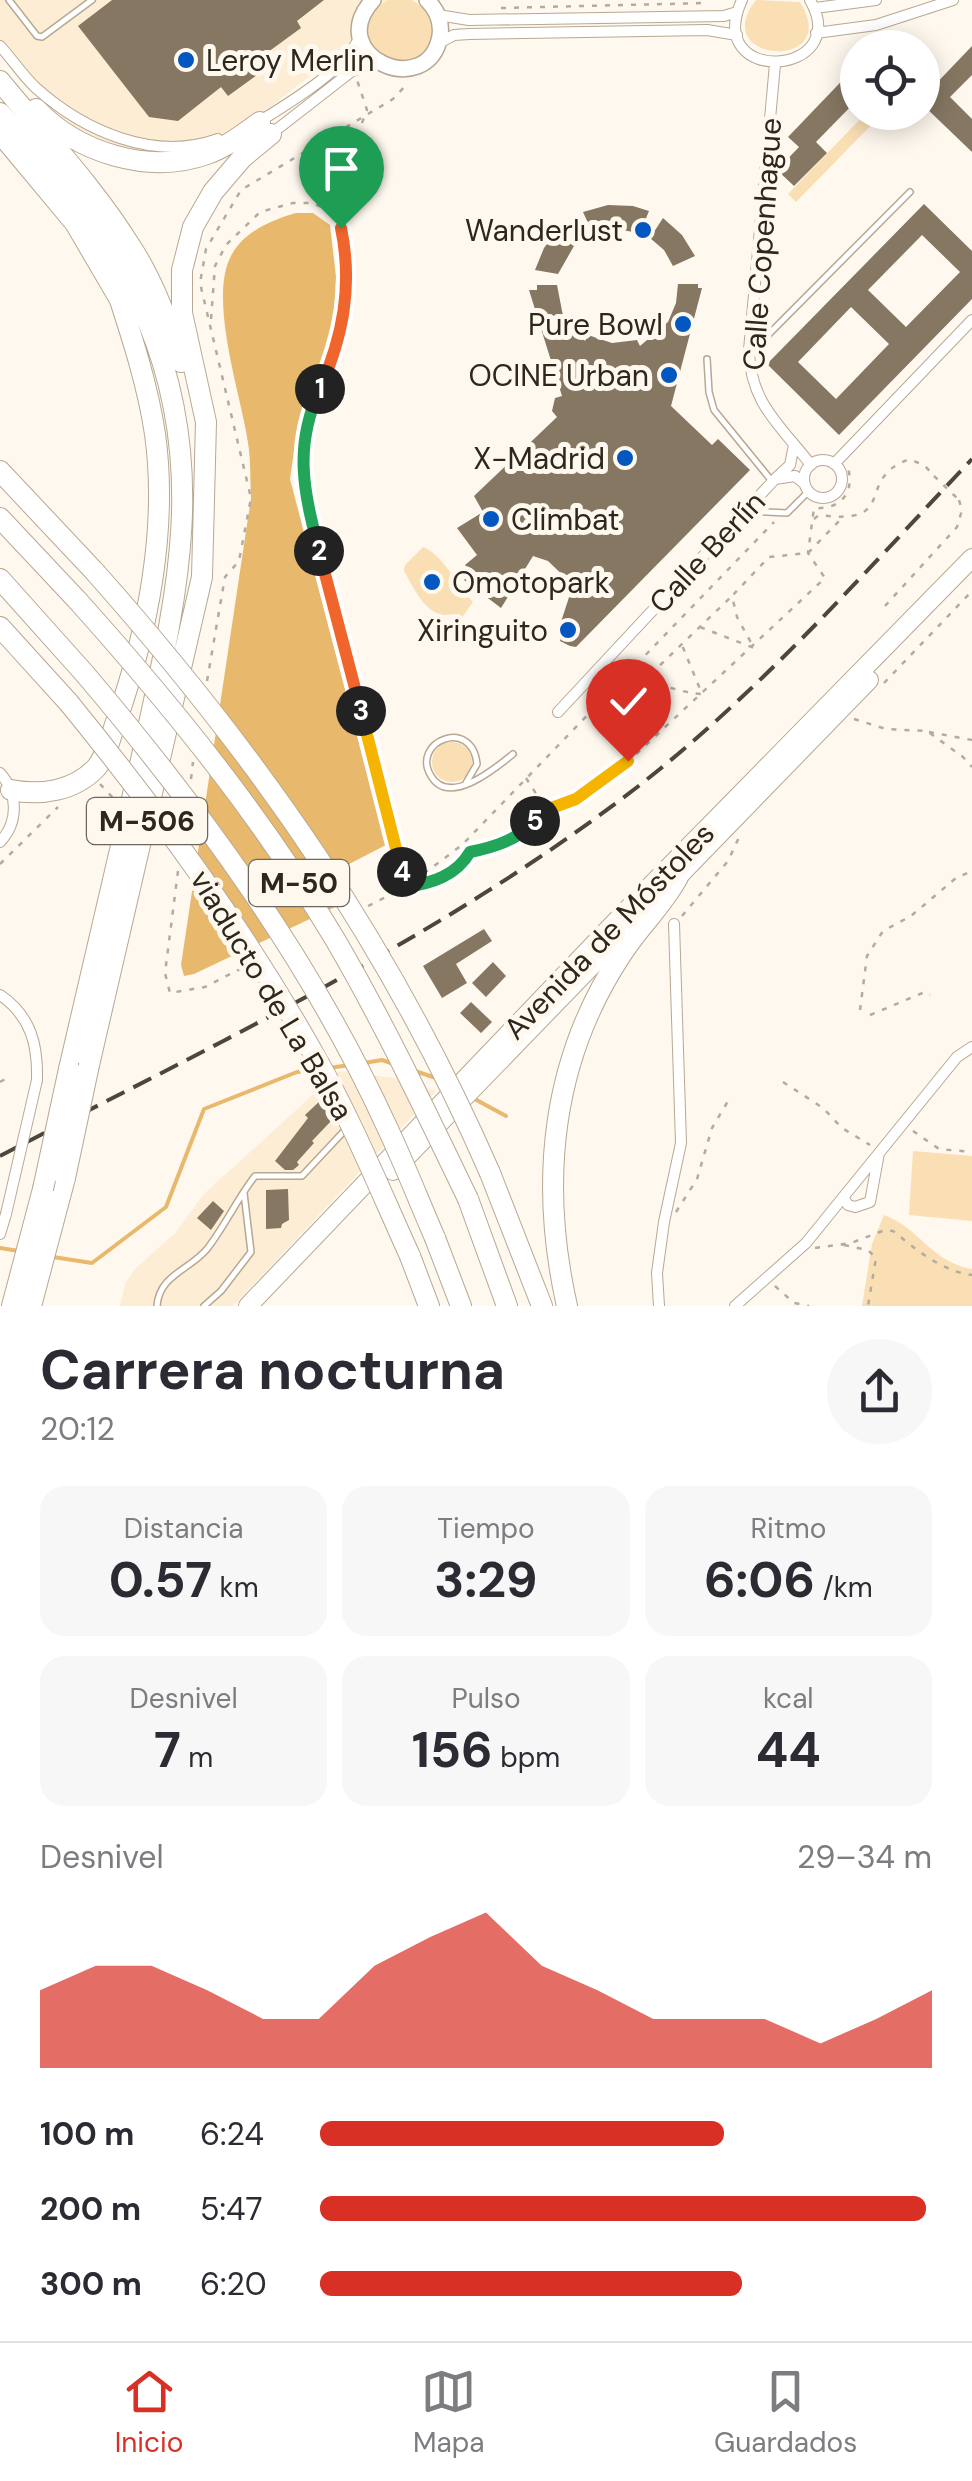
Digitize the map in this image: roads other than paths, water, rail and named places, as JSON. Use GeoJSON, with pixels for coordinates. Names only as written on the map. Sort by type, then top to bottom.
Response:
{"type":"FeatureCollection","features":[{"type":"Feature","properties":{"kind":"highway"},"geometry":{"type":"LineString","coordinates":[[0,72],[44,118],[71,137],[121,158],[165,161],[204,155],[265,128]]}},
{"type":"Feature","properties":{"kind":"highway","name":"M-506"},"geometry":{"type":"LineString","coordinates":[[0,81],[95,196],[132,248],[166,316],[196,420],[204,466],[202,576],[194,622],[79,1067],[42,1189],[31,1306]]}},
{"type":"Feature","properties":{"kind":"highway","name":"M-506"},"geometry":{"type":"LineString","coordinates":[[0,113],[81,207],[124,272],[148,322],[168,380],[181,437],[183,512],[177,589],[79,1067],[65,1178],[12,1306]]}},
{"type":"Feature","properties":{"kind":"highway"},"geometry":{"type":"LineString","coordinates":[[204,466],[206,422],[182,314],[182,270],[193,228],[213,192],[265,128]]}},
{"type":"Feature","properties":{"kind":"highway"},"geometry":{"type":"LineString","coordinates":[[0,133],[75,224],[143,344],[169,434],[183,512]]}},
{"type":"Feature","properties":{"kind":"highway"},"geometry":{"type":"LineString","coordinates":[[6,781],[36,793],[66,787],[90,773],[103,758],[124,698],[149,592],[158,512],[155,435],[135,345],[118,294]]}},
{"type":"Feature","properties":{"kind":"highway"},"geometry":{"type":"LineString","coordinates":[[0,470],[220,718],[319,855],[365,926],[424,1032],[502,1201],[542,1306]]}},
{"type":"Feature","properties":{"kind":"highway"},"geometry":{"type":"LineString","coordinates":[[0,487],[78,554]]}},
{"type":"Feature","properties":{"kind":"highway","name":"M-50"},"geometry":{"type":"LineString","coordinates":[[0,518],[78,601],[203,748],[292,873],[396,1048],[468,1199],[507,1306]]}},
{"type":"Feature","properties":{"kind":"highway","name":"viaducto de La Balsa"},"geometry":{"type":"LineString","coordinates":[[0,578],[174,782],[259,900],[387,1126],[460,1306]]}},
{"type":"Feature","properties":{"kind":"highway","name":"viaducto de La Balsa"},"geometry":{"type":"LineString","coordinates":[[0,627],[70,703],[144,795],[232,919],[332,1089],[428,1301]]}},
{"type":"Feature","properties":{"kind":"highway"},"geometry":{"type":"LineString","coordinates":[[567,1306],[552,1210],[551,1170],[560,1100],[572,1054],[590,1009],[624,950],[665,901],[678,877]]}},
{"type":"Feature","properties":{"kind":"highway"},"geometry":{"type":"LineString","coordinates":[[502,1201],[532,1306]]}},
{"type":"Feature","properties":{"kind":"main road","name":"Avenida de Móstoles"},"geometry":{"type":"LineString","coordinates":[[258,1306],[972,558]]}},
{"type":"Feature","properties":{"kind":"main road","name":"Avenida de Móstoles"},"geometry":{"type":"LineString","coordinates":[[462,1092],[678,877],[972,573]]}},
{"type":"Feature","properties":{"kind":"main road","name":"Avenida de Móstoles"},"geometry":{"type":"LineString","coordinates":[[248,1306],[387,1169]]}},
{"type":"Feature","properties":{"kind":"street"},"geometry":{"type":"LineString","coordinates":[[0,46],[36,88],[96,129],[128,142],[169,147],[192,145],[265,128],[352,71],[379,64],[402,70],[413,67],[432,54],[438,43],[438,15],[427,0]]}},
{"type":"Feature","properties":{"kind":"street"},"geometry":{"type":"LineString","coordinates":[[742,0],[737,12],[737,34],[751,55],[775,64],[801,56],[816,33],[813,4],[876,0]]}},
{"type":"Feature","properties":{"kind":"street"},"geometry":{"type":"LineString","coordinates":[[816,33],[876,24],[954,0]]}},
{"type":"Feature","properties":{"kind":"street"},"geometry":{"type":"LineString","coordinates":[[265,128],[357,46],[367,3]]}},
{"type":"Feature","properties":{"kind":"street"},"geometry":{"type":"LineString","coordinates":[[438,15],[468,20],[724,16],[737,12]]}},
{"type":"Feature","properties":{"kind":"street"},"geometry":{"type":"LineString","coordinates":[[438,43],[454,35],[469,34],[706,30],[737,34]]}},
{"type":"Feature","properties":{"kind":"street"},"geometry":{"type":"LineString","coordinates":[[360,34],[364,46],[379,64]]}},
{"type":"Feature","properties":{"kind":"street","name":"Calle Copenhague"},"geometry":{"type":"LineString","coordinates":[[775,64],[749,377],[772,422],[811,465]]}},
{"type":"Feature","properties":{"kind":"street"},"geometry":{"type":"LineString","coordinates":[[834,464],[972,320]]}},
{"type":"Feature","properties":{"kind":"street","name":"Calle Berlín"},"geometry":{"type":"LineString","coordinates":[[558,712],[790,464],[794,444]]}},
{"type":"Feature","properties":{"kind":"street"},"geometry":{"type":"LineString","coordinates":[[822,460],[834,464],[842,474],[838,492],[821,499],[806,488],[805,474],[811,465],[822,460]]}},
{"type":"Feature","properties":{"kind":"street","name":"Calle Berlín"},"geometry":{"type":"LineString","coordinates":[[774,481],[794,476],[806,488]]}},
{"type":"Feature","properties":{"kind":"street"},"geometry":{"type":"LineString","coordinates":[[0,842],[12,822],[15,806],[6,781]]}},
{"type":"Feature","properties":{"kind":"street"},"geometry":{"type":"LineString","coordinates":[[659,1306],[657,1273],[665,1216],[682,1143],[674,924]]}},
{"type":"Feature","properties":{"kind":"street"},"geometry":{"type":"LineString","coordinates":[[0,996],[28,1023],[38,1052],[37,1080],[0,1234]]}},
{"type":"Feature","properties":{"kind":"street"},"geometry":{"type":"LineString","coordinates":[[735,1306],[806,1243],[957,1057],[972,1046]]}},
{"type":"Feature","properties":{"kind":"street"},"geometry":{"type":"LineString","coordinates":[[843,1197],[855,1208],[870,1202],[880,1152]]}},
{"type":"Feature","properties":{"kind":"lane"},"geometry":{"type":"LineString","coordinates":[[9,0],[36,36],[42,36],[92,0]]}},
{"type":"Feature","properties":{"kind":"lane"},"geometry":{"type":"LineString","coordinates":[[749,350],[910,192]]}},
{"type":"Feature","properties":{"kind":"lane"},"geometry":{"type":"LineString","coordinates":[[707,359],[708,392],[714,410],[774,481]]}},
{"type":"Feature","properties":{"kind":"lane"},"geometry":{"type":"LineString","coordinates":[[746,510],[787,513],[806,488]]}},
{"type":"Feature","properties":{"kind":"lane"},"geometry":{"type":"LineString","coordinates":[[466,783],[478,764],[474,749],[462,739],[446,738],[432,746],[426,760],[430,776],[443,787],[458,787],[475,781],[513,754]]}},
{"type":"Feature","properties":{"kind":"lane"},"geometry":{"type":"LineString","coordinates":[[156,1306],[158,1296],[176,1272],[205,1252],[256,1176],[302,1176],[345,1128],[387,1169]]}},
{"type":"Feature","properties":{"kind":"lane"},"geometry":{"type":"LineString","coordinates":[[204,1306],[251,1252],[244,1190]]}},
{"type":"Feature","properties":{"kind":"waterway"},"geometry":{"type":"LineString","coordinates":[[364,1063],[382,1060],[394,1064]]}},
{"type":"Feature","properties":{"kind":"waterway"},"geometry":{"type":"LineString","coordinates":[[329,1068],[350,1065]]}},
{"type":"Feature","properties":{"kind":"waterway"},"geometry":{"type":"LineString","coordinates":[[53,1257],[92,1263],[166,1207],[204,1109],[297,1072],[315,1070]]}},
{"type":"Feature","properties":{"kind":"waterway"},"geometry":{"type":"LineString","coordinates":[[412,1070],[436,1078]]}},
{"type":"Feature","properties":{"kind":"waterway"},"geometry":{"type":"LineString","coordinates":[[471,1097],[506,1116]]}},
{"type":"Feature","properties":{"kind":"waterway"},"geometry":{"type":"LineString","coordinates":[[0,1248],[19,1251]]}},
{"type":"Feature","properties":{"kind":"railway"},"geometry":{"type":"LineString","coordinates":[[0,1156],[326,986],[485,893],[562,842],[681,751],[768,672],[972,459]]}},
{"type":"Feature","properties":{"kind":"place","name":"Leroy Merlin"},"geometry":{"type":"Point","coordinates":[186,60]}},
{"type":"Feature","properties":{"kind":"place","name":"Wanderlust"},"geometry":{"type":"Point","coordinates":[643,230]}},
{"type":"Feature","properties":{"kind":"place","name":"Pure Bowl"},"geometry":{"type":"Point","coordinates":[683,324]}},
{"type":"Feature","properties":{"kind":"place","name":"OCINE Urban"},"geometry":{"type":"Point","coordinates":[669,375]}},
{"type":"Feature","properties":{"kind":"place","name":"X-Madrid"},"geometry":{"type":"Point","coordinates":[625,458]}},
{"type":"Feature","properties":{"kind":"place","name":"Climbat"},"geometry":{"type":"Point","coordinates":[491,519]}},
{"type":"Feature","properties":{"kind":"place","name":"Omotopark"},"geometry":{"type":"Point","coordinates":[432,582]}},
{"type":"Feature","properties":{"kind":"place","name":"Xiringuito"},"geometry":{"type":"Point","coordinates":[568,630]}}]}
